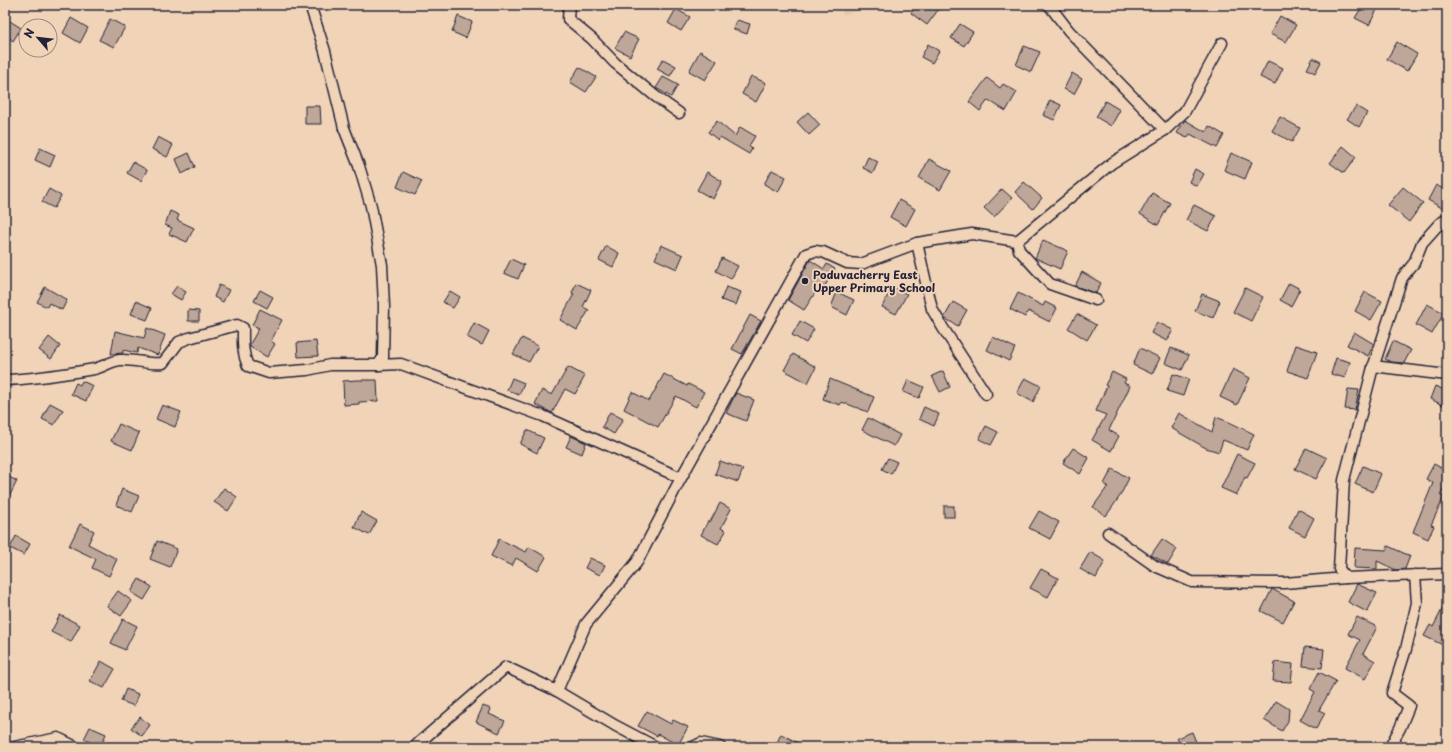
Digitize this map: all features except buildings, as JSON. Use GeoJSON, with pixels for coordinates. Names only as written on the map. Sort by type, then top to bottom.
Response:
{"type":"FeatureCollection","features":[{"type":"Feature","properties":{"kind":"street"},"geometry":{"type":"LineString","coordinates":[[310,5],[325,51],[344,128],[371,206],[382,265],[384,306],[383,358],[378,365]]}},
{"type":"Feature","properties":{"kind":"street"},"geometry":{"type":"LineString","coordinates":[[569,5],[568,18],[592,38],[615,62],[655,96],[679,113]]}},
{"type":"Feature","properties":{"kind":"street"},"geometry":{"type":"LineString","coordinates":[[1049,5],[1069,31],[1165,130]]}},
{"type":"Feature","properties":{"kind":"street"},"geometry":{"type":"LineString","coordinates":[[557,691],[586,624],[637,562],[681,478],[806,254],[815,251],[823,252],[847,263],[861,264],[918,243],[972,234],[1017,241],[1112,162],[1165,130],[1185,111],[1222,43]]}},
{"type":"Feature","properties":{"kind":"street"},"geometry":{"type":"LineString","coordinates":[[1346,578],[1339,569],[1344,480],[1373,366],[1402,278],[1414,263],[1422,243],[1439,224],[1447,220]]}},
{"type":"Feature","properties":{"kind":"street"},"geometry":{"type":"LineString","coordinates":[[1017,241],[1019,250],[1050,284],[1096,300]]}},
{"type":"Feature","properties":{"kind":"street"},"geometry":{"type":"LineString","coordinates":[[918,243],[932,309],[986,394]]}},
{"type":"Feature","properties":{"kind":"street"},"geometry":{"type":"LineString","coordinates":[[5,380],[33,379],[95,368],[120,360],[140,361],[152,364],[163,363],[179,342],[237,325],[243,328],[244,358],[248,366],[269,373],[307,370],[330,365],[401,364],[543,416],[681,478]]}},
{"type":"Feature","properties":{"kind":"street"},"geometry":{"type":"LineString","coordinates":[[1373,366],[1447,375]]}},
{"type":"Feature","properties":{"kind":"street"},"geometry":{"type":"LineString","coordinates":[[1108,533],[1154,566],[1192,582],[1284,583],[1346,578],[1447,574]]}},
{"type":"Feature","properties":{"kind":"street"},"geometry":{"type":"LineString","coordinates":[[1390,747],[1409,706],[1392,693],[1406,649],[1417,603],[1415,575]]}},
{"type":"Feature","properties":{"kind":"street"},"geometry":{"type":"LineString","coordinates":[[414,747],[506,667],[557,691],[616,726],[656,747]]}},
{"type":"Feature","properties":{"kind":"street"},"geometry":{"type":"LineString","coordinates":[[14,747],[58,738],[76,747]]}},
{"type":"Feature","properties":{"kind":"street"},"geometry":{"type":"LineString","coordinates":[[693,747],[701,743],[720,747]]}},
{"type":"Feature","properties":{"kind":"shaded area"},"geometry":{"type":"Polygon","coordinates":[[[842,5],[876,5],[843,15],[842,5]]]}},
{"type":"Feature","properties":{"kind":"place","name":"Poduvacherry East Upper Primary School"},"geometry":{"type":"Point","coordinates":[805,281]}}]}
